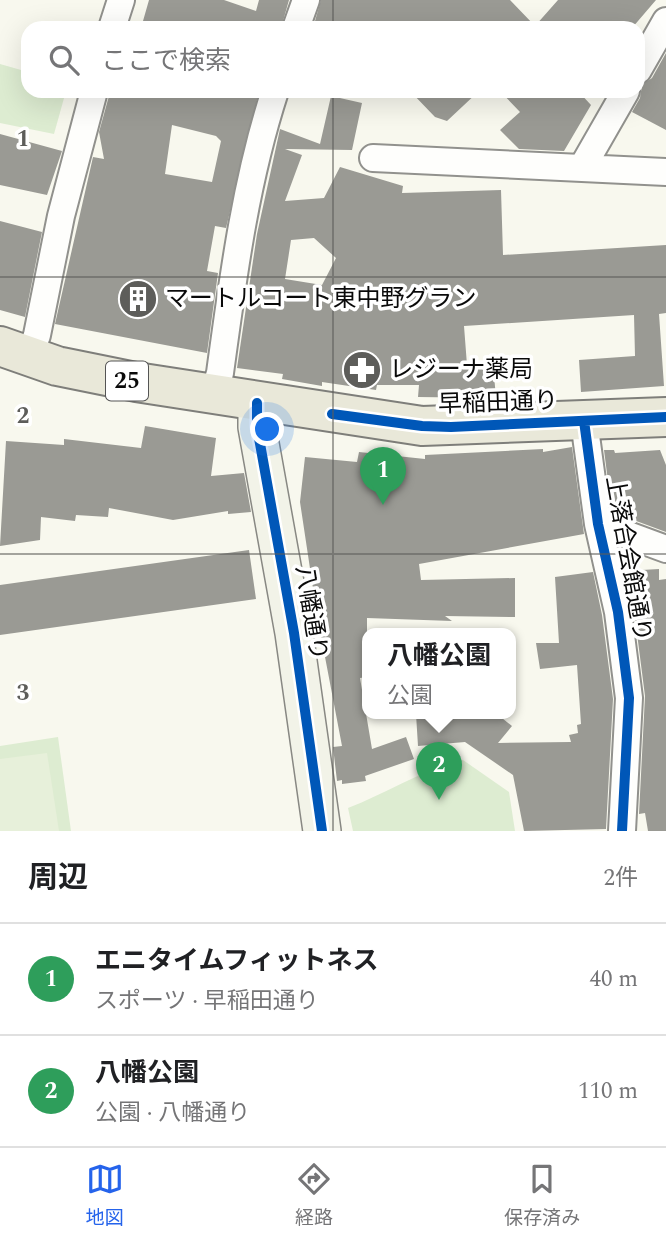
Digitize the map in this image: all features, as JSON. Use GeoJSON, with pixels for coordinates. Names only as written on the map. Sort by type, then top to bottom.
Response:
{"type":"FeatureCollection","features":[{"type":"Feature","properties":{"kind":"main road","name":"早稲田通り"},"geometry":{"type":"LineString","coordinates":[[15,352],[111,378],[422,426],[666,416]]}},
{"type":"Feature","properties":{"kind":"street"},"geometry":{"type":"LineString","coordinates":[[115,21],[121,0]]}},
{"type":"Feature","properties":{"kind":"street"},"geometry":{"type":"LineString","coordinates":[[298,21],[306,0]]}},
{"type":"Feature","properties":{"kind":"street"},"geometry":{"type":"LineString","coordinates":[[645,58],[666,21]]}},
{"type":"Feature","properties":{"kind":"street"},"geometry":{"type":"LineString","coordinates":[[15,352],[37,335],[61,216],[92,98]]}},
{"type":"Feature","properties":{"kind":"street"},"geometry":{"type":"LineString","coordinates":[[213,395],[220,373],[240,232],[261,133],[273,98]]}},
{"type":"Feature","properties":{"kind":"street"},"geometry":{"type":"LineString","coordinates":[[583,166],[622,98]]}},
{"type":"Feature","properties":{"kind":"street"},"geometry":{"type":"LineString","coordinates":[[373,158],[666,172]]}},
{"type":"Feature","properties":{"kind":"street","name":"八幡通り"},"geometry":{"type":"LineString","coordinates":[[257,402],[257,427],[294,634],[322,831]]}},
{"type":"Feature","properties":{"kind":"street","name":"上落合会館通り"},"geometry":{"type":"LineString","coordinates":[[584,421],[598,524],[618,612],[629,698],[622,831]]}},
{"type":"Feature","properties":{"kind":"street"},"geometry":{"type":"LineString","coordinates":[[598,524],[666,549]]}},
{"type":"Feature","properties":{"kind":"green space"},"geometry":{"type":"Polygon","coordinates":[[[0,64],[21,70],[21,98],[64,98],[54,134],[0,123],[0,64]]]}},
{"type":"Feature","properties":{"kind":"green space"},"geometry":{"type":"Polygon","coordinates":[[[58,737],[71,831],[0,831],[0,746],[58,737]]]}},
{"type":"Feature","properties":{"kind":"green space"},"geometry":{"type":"Polygon","coordinates":[[[47,753],[59,831],[0,831],[0,759],[47,753]]]}},
{"type":"Feature","properties":{"kind":"green space"},"geometry":{"type":"Polygon","coordinates":[[[463,760],[509,792],[515,831],[353,831],[348,808],[434,769],[463,760]]]}},
{"type":"Feature","properties":{"kind":"building"},"geometry":{"type":"Polygon","coordinates":[[[149,0],[224,0],[256,11],[259,0],[289,0],[283,21],[143,21],[149,0]]]}},
{"type":"Feature","properties":{"kind":"building"},"geometry":{"type":"Polygon","coordinates":[[[321,0],[510,0],[530,21],[315,21],[321,0]]]}},
{"type":"Feature","properties":{"kind":"building"},"geometry":{"type":"Polygon","coordinates":[[[558,0],[656,0],[638,21],[539,21],[558,0]]]}},
{"type":"Feature","properties":{"kind":"building"},"geometry":{"type":"Polygon","coordinates":[[[666,53],[666,130],[632,112],[640,98],[645,98],[645,83],[652,78],[666,53]]]}},
{"type":"Feature","properties":{"kind":"building"},"geometry":{"type":"Polygon","coordinates":[[[108,98],[257,98],[226,228],[215,226],[207,271],[218,273],[207,353],[55,324],[93,157],[104,159],[99,132],[108,98]],[[172,125],[165,174],[212,182],[221,141],[216,136],[172,125]]]}},
{"type":"Feature","properties":{"kind":"building"},"geometry":{"type":"Polygon","coordinates":[[[331,98],[362,103],[352,150],[285,149],[302,155],[285,201],[324,198],[340,167],[403,186],[402,193],[501,190],[503,255],[666,245],[666,313],[659,314],[664,386],[581,392],[579,360],[635,356],[634,315],[464,326],[467,365],[488,362],[494,375],[496,398],[418,397],[419,385],[377,385],[376,390],[322,382],[322,386],[282,379],[283,374],[237,368],[257,234],[280,129],[320,144],[331,98]],[[314,238],[291,240],[285,279],[322,285],[336,258],[314,238]]]}},
{"type":"Feature","properties":{"kind":"building"},"geometry":{"type":"Polygon","coordinates":[[[417,98],[472,98],[447,121],[435,117],[417,98]]]}},
{"type":"Feature","properties":{"kind":"building"},"geometry":{"type":"Polygon","coordinates":[[[507,98],[584,98],[591,105],[564,151],[519,149],[500,130],[520,112],[507,98]]]}},
{"type":"Feature","properties":{"kind":"building"},"geometry":{"type":"Polygon","coordinates":[[[0,134],[62,151],[47,195],[0,185],[0,134]]]}},
{"type":"Feature","properties":{"kind":"building"},"geometry":{"type":"Polygon","coordinates":[[[0,221],[42,232],[25,317],[0,310],[0,221]]]}},
{"type":"Feature","properties":{"kind":"building"},"geometry":{"type":"Polygon","coordinates":[[[145,426],[216,438],[211,476],[244,473],[251,512],[228,514],[228,511],[173,520],[109,508],[108,517],[76,515],[75,521],[41,517],[40,540],[0,546],[6,441],[64,445],[64,439],[141,448],[145,426]]]}},
{"type":"Feature","properties":{"kind":"building"},"geometry":{"type":"Polygon","coordinates":[[[572,447],[584,534],[419,564],[421,580],[515,578],[515,617],[445,616],[452,621],[367,618],[367,628],[362,628],[360,678],[362,719],[367,719],[372,749],[406,737],[414,759],[365,776],[366,781],[342,784],[342,780],[337,781],[333,747],[342,746],[317,615],[300,502],[305,457],[357,462],[359,452],[425,459],[425,455],[543,449],[543,452],[572,447]]]}},
{"type":"Feature","properties":{"kind":"building"},"geometry":{"type":"Polygon","coordinates":[[[604,450],[614,450],[615,453],[660,450],[666,465],[666,532],[612,512],[604,450]]]}},
{"type":"Feature","properties":{"kind":"building"},"geometry":{"type":"Polygon","coordinates":[[[249,550],[256,599],[0,635],[0,585],[249,550]]]}},
{"type":"Feature","properties":{"kind":"building"},"geometry":{"type":"Polygon","coordinates":[[[659,569],[659,580],[666,579],[666,831],[648,831],[645,813],[639,814],[645,696],[634,610],[625,571],[659,569]]]}},
{"type":"Feature","properties":{"kind":"building"},"geometry":{"type":"Polygon","coordinates":[[[593,572],[602,615],[613,699],[606,829],[524,831],[513,775],[465,742],[418,746],[416,719],[503,719],[512,726],[498,743],[571,742],[569,735],[578,733],[577,725],[581,724],[577,665],[540,669],[536,643],[559,643],[555,577],[593,572]]]}},
{"type":"Feature","properties":{"kind":"cycle path"},"geometry":{"type":"LineString","coordinates":[[257,403],[257,427],[294,633],[322,831]]}},
{"type":"Feature","properties":{"kind":"cycle path"},"geometry":{"type":"LineString","coordinates":[[332,414],[422,426],[451,427],[666,417]]}},
{"type":"Feature","properties":{"kind":"cycle path"},"geometry":{"type":"LineString","coordinates":[[584,421],[598,524],[618,612],[629,698],[622,831]]}},
{"type":"Feature","properties":{"kind":"place","name":"マートルコート東中野グラン"},"geometry":{"type":"Point","coordinates":[138,299]}},
{"type":"Feature","properties":{"kind":"place","name":"レジーナ薬局"},"geometry":{"type":"Point","coordinates":[362,370]}},
{"type":"Feature","properties":{"kind":"place","name":"エニタイムフィットネス"},"geometry":{"type":"Point","coordinates":[383,505]}},
{"type":"Feature","properties":{"kind":"place","name":"八幡公園"},"geometry":{"type":"Point","coordinates":[439,800]}}]}
